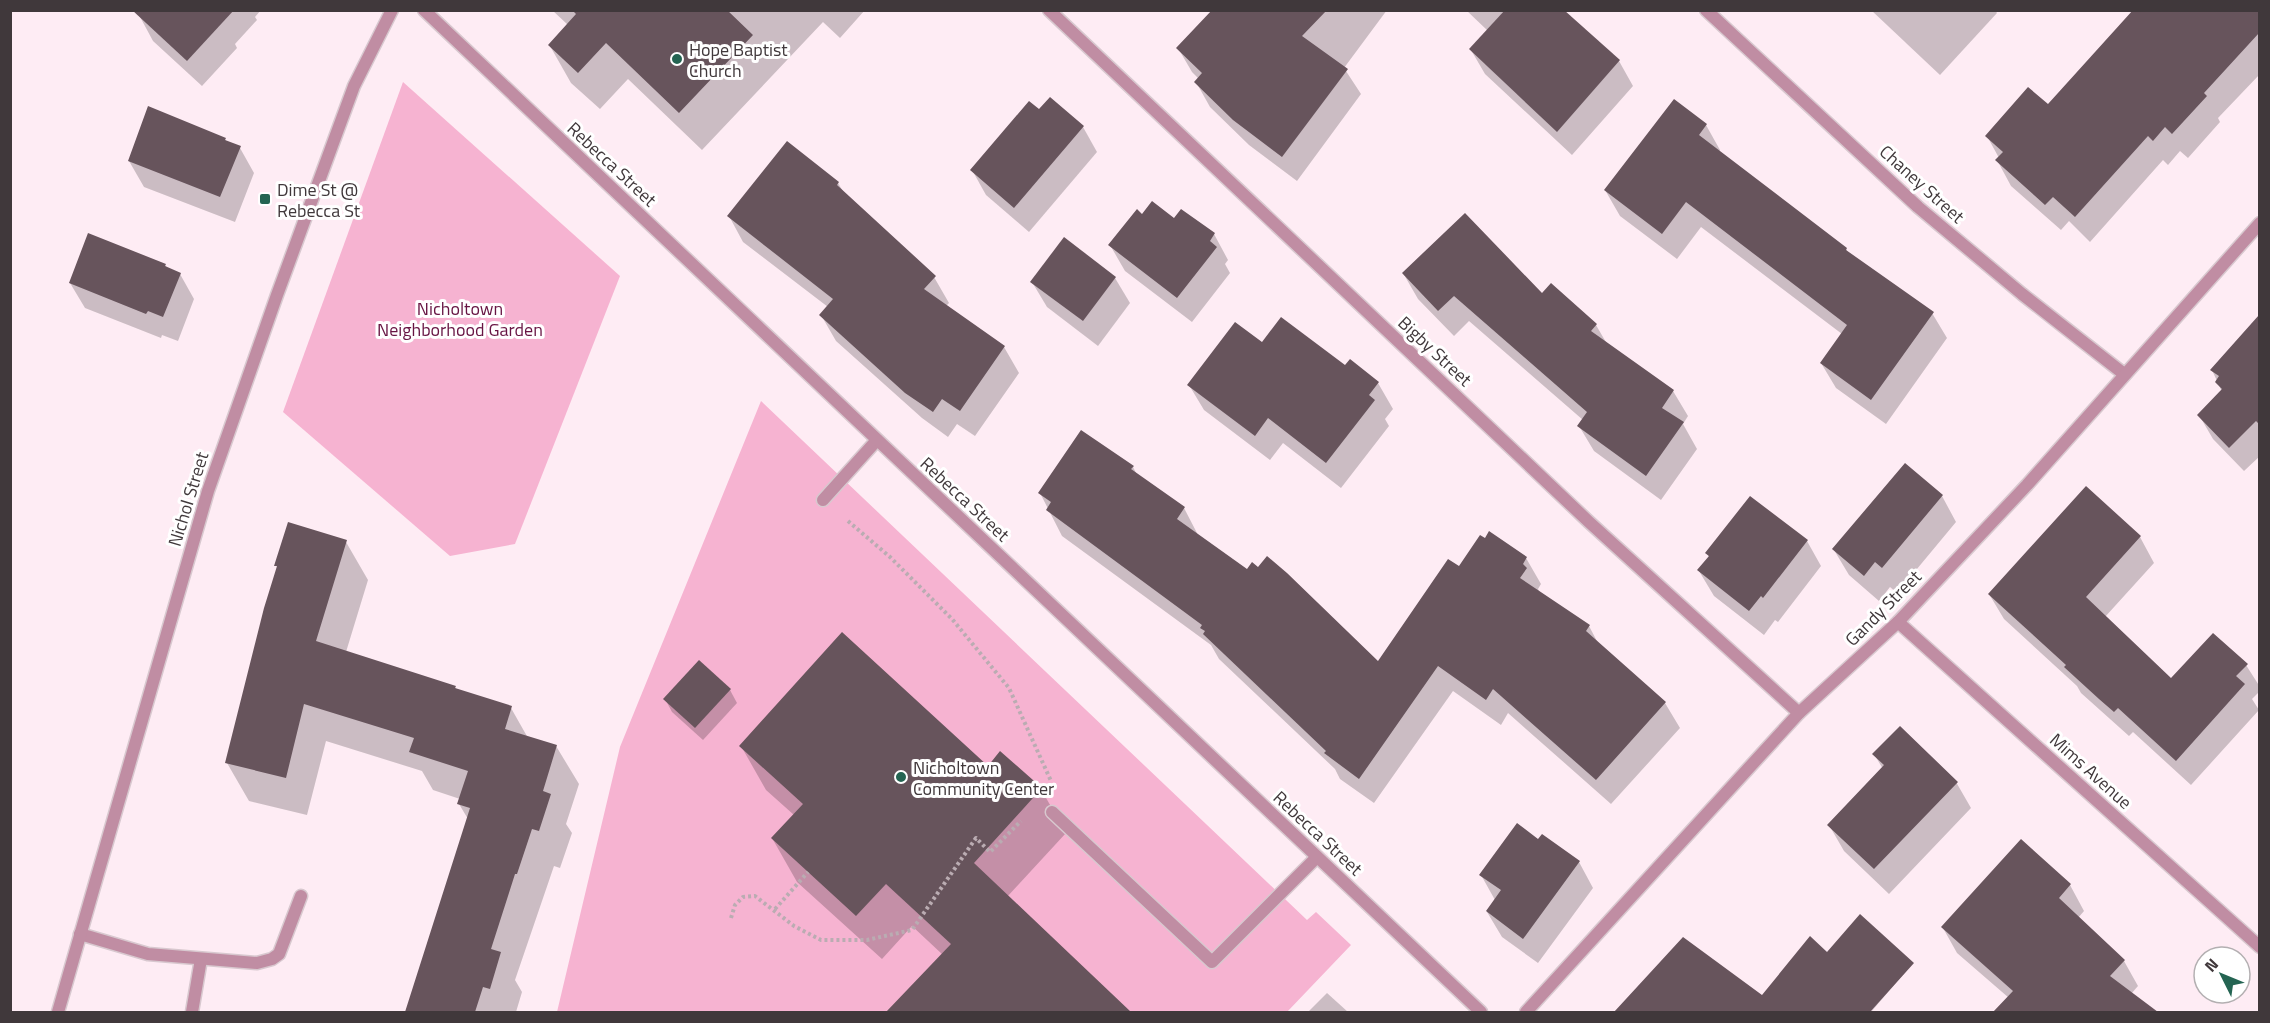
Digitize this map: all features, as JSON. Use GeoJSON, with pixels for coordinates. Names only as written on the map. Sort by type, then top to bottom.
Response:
{"type":"FeatureCollection","features":[{"type":"Feature","properties":{"kind":"street","name":"Nichol Street"},"geometry":{"type":"LineString","coordinates":[[58,1012],[208,491],[354,86],[392,10]]}},
{"type":"Feature","properties":{"kind":"street","name":"Rebecca Street"},"geometry":{"type":"LineString","coordinates":[[424,10],[1481,1012]]}},
{"type":"Feature","properties":{"kind":"street","name":"Bigby Street"},"geometry":{"type":"LineString","coordinates":[[1049,10],[1589,522],[1799,713]]}},
{"type":"Feature","properties":{"kind":"street","name":"Chaney Street"},"geometry":{"type":"LineString","coordinates":[[1706,10],[1918,207],[2022,294],[2124,374]]}},
{"type":"Feature","properties":{"kind":"street","name":"Gandy Street"},"geometry":{"type":"LineString","coordinates":[[1526,1012],[1799,713],[1898,622],[2027,485],[2259,223]]}},
{"type":"Feature","properties":{"kind":"street"},"geometry":{"type":"LineString","coordinates":[[823,500],[877,440]]}},
{"type":"Feature","properties":{"kind":"street","name":"Mims Avenue"},"geometry":{"type":"LineString","coordinates":[[1898,622],[2259,946]]}},
{"type":"Feature","properties":{"kind":"street"},"geometry":{"type":"LineString","coordinates":[[1052,812],[1212,962],[1317,857]]}},
{"type":"Feature","properties":{"kind":"street"},"geometry":{"type":"LineString","coordinates":[[80,934],[148,954],[257,963],[272,959],[279,954],[301,896]]}},
{"type":"Feature","properties":{"kind":"street"},"geometry":{"type":"LineString","coordinates":[[192,1012],[201,959]]}},
{"type":"Feature","properties":{"kind":"path"},"geometry":{"type":"LineString","coordinates":[[823,500],[890,557],[952,619],[1009,688],[1052,785]]}},
{"type":"Feature","properties":{"kind":"path"},"geometry":{"type":"LineString","coordinates":[[731,918],[735,905],[743,897],[755,896],[775,909],[794,926],[820,940],[867,940],[912,930],[976,838],[990,852],[1022,819]]}},
{"type":"Feature","properties":{"kind":"path"},"geometry":{"type":"LineString","coordinates":[[775,909],[808,872]]}},
{"type":"Feature","properties":{"kind":"green space","name":"Nicholtown Neighborhood Garden"},"geometry":{"type":"Polygon","coordinates":[[[403,82],[620,276],[515,544],[450,556],[283,412],[403,82]]]}},
{"type":"Feature","properties":{"kind":"green space"},"geometry":{"type":"Polygon","coordinates":[[[761,401],[1307,920],[1316,912],[1351,945],[1287,1012],[557,1012],[620,747],[761,401]]]}},
{"type":"Feature","properties":{"kind":"building"},"geometry":{"type":"Polygon","coordinates":[[[132,10],[234,10],[187,61],[132,10]]]}},
{"type":"Feature","properties":{"kind":"building","name":"Hope Baptist Church"},"geometry":{"type":"Polygon","coordinates":[[[572,10],[727,10],[753,35],[679,113],[606,43],[578,73],[548,45],[576,14],[572,10]]]}},
{"type":"Feature","properties":{"kind":"building"},"geometry":{"type":"Polygon","coordinates":[[[1212,10],[1327,10],[1302,36],[1348,69],[1282,157],[1233,120],[1194,82],[1202,73],[1176,48],[1212,10]]]}},
{"type":"Feature","properties":{"kind":"building"},"geometry":{"type":"Polygon","coordinates":[[[1505,10],[1564,10],[1620,60],[1557,132],[1469,49],[1505,10]]]}},
{"type":"Feature","properties":{"kind":"building"},"geometry":{"type":"Polygon","coordinates":[[[2133,10],[2259,10],[2259,33],[2204,93],[2207,96],[2172,134],[2165,127],[2153,141],[2148,136],[2075,217],[2053,197],[2045,205],[1995,160],[2003,152],[1985,136],[2028,87],[2048,104],[2133,10]]]}},
{"type":"Feature","properties":{"kind":"building"},"geometry":{"type":"Polygon","coordinates":[[[1050,97],[1084,126],[1014,208],[970,170],[1029,101],[1039,109],[1050,97]]]}},
{"type":"Feature","properties":{"kind":"building"},"geometry":{"type":"Polygon","coordinates":[[[1674,99],[1707,124],[1699,135],[1847,248],[1846,250],[1934,312],[1871,400],[1820,363],[1847,325],[1686,202],[1662,234],[1604,190],[1674,99]]]}},
{"type":"Feature","properties":{"kind":"building"},"geometry":{"type":"Polygon","coordinates":[[[148,106],[241,146],[220,197],[128,161],[148,106]]]}},
{"type":"Feature","properties":{"kind":"building"},"geometry":{"type":"Polygon","coordinates":[[[787,141],[839,182],[837,185],[936,276],[924,289],[1005,346],[960,411],[942,399],[933,412],[905,393],[819,315],[833,299],[727,216],[787,141]]]}},
{"type":"Feature","properties":{"kind":"building"},"geometry":{"type":"Polygon","coordinates":[[[1152,201],[1174,218],[1181,209],[1215,233],[1210,241],[1217,247],[1177,298],[1108,245],[1137,209],[1142,214],[1152,201]]]}},
{"type":"Feature","properties":{"kind":"building"},"geometry":{"type":"Polygon","coordinates":[[[1465,213],[1542,293],[1551,283],[1597,324],[1591,331],[1674,390],[1662,408],[1684,422],[1646,476],[1577,426],[1587,412],[1454,296],[1438,311],[1402,273],[1465,213]]]}},
{"type":"Feature","properties":{"kind":"building"},"geometry":{"type":"Polygon","coordinates":[[[88,233],[166,264],[165,266],[181,273],[163,317],[148,311],[146,314],[69,283],[88,233]]]}},
{"type":"Feature","properties":{"kind":"building"},"geometry":{"type":"Polygon","coordinates":[[[1064,237],[1116,277],[1083,321],[1030,282],[1064,237]]]}},
{"type":"Feature","properties":{"kind":"building"},"geometry":{"type":"Polygon","coordinates":[[[2259,315],[2259,424],[2256,421],[2229,448],[2197,415],[2222,389],[2215,382],[2219,376],[2210,370],[2259,315]]]}},
{"type":"Feature","properties":{"kind":"building"},"geometry":{"type":"Polygon","coordinates":[[[1281,317],[1345,365],[1350,359],[1379,382],[1369,395],[1375,400],[1326,463],[1268,418],[1255,436],[1187,385],[1235,322],[1262,342],[1281,317]]]}},
{"type":"Feature","properties":{"kind":"building"},"geometry":{"type":"Polygon","coordinates":[[[1081,430],[1134,466],[1131,469],[1185,507],[1177,519],[1247,569],[1252,562],[1258,567],[1267,556],[1378,661],[1448,559],[1459,566],[1480,535],[1485,538],[1489,531],[1527,557],[1523,564],[1527,568],[1520,578],[1590,625],[1586,631],[1666,702],[1596,780],[1493,689],[1486,700],[1438,666],[1359,779],[1324,753],[1326,751],[1203,634],[1205,631],[1200,628],[1202,625],[1046,510],[1051,502],[1038,493],[1081,430]]]}},
{"type":"Feature","properties":{"kind":"building"},"geometry":{"type":"Polygon","coordinates":[[[1905,463],[1943,495],[1882,568],[1875,562],[1864,576],[1832,549],[1905,463]]]}},
{"type":"Feature","properties":{"kind":"building"},"geometry":{"type":"Polygon","coordinates":[[[2086,486],[2141,536],[2086,597],[2171,678],[2213,633],[2248,664],[2236,676],[2245,684],[2176,761],[2118,708],[2114,712],[2099,699],[2064,667],[2066,665],[1988,594],[2086,486]]]}},
{"type":"Feature","properties":{"kind":"building"},"geometry":{"type":"Polygon","coordinates":[[[1750,496],[1808,540],[1763,598],[1761,596],[1749,611],[1697,570],[1709,556],[1705,553],[1750,496]]]}},
{"type":"Feature","properties":{"kind":"building"},"geometry":{"type":"Polygon","coordinates":[[[288,522],[347,540],[316,641],[512,706],[505,729],[557,745],[543,791],[551,794],[539,831],[532,829],[517,874],[515,874],[491,949],[501,952],[490,989],[483,987],[475,1012],[405,1012],[470,808],[457,804],[468,771],[409,752],[414,738],[304,704],[286,778],[225,763],[264,608],[277,566],[274,566],[288,522]]]}},
{"type":"Feature","properties":{"kind":"building","name":"Nicholtown Community Center"},"geometry":{"type":"Polygon","coordinates":[[[842,632],[988,766],[1000,751],[1042,788],[974,863],[1131,1012],[886,1012],[951,944],[886,884],[856,916],[771,838],[803,804],[739,746],[842,632]]]}},
{"type":"Feature","properties":{"kind":"building"},"geometry":{"type":"Polygon","coordinates":[[[699,660],[731,689],[695,728],[663,699],[699,660]]]}},
{"type":"Feature","properties":{"kind":"building"},"geometry":{"type":"Polygon","coordinates":[[[1900,726],[1958,782],[1874,869],[1827,825],[1884,765],[1872,754],[1900,726]]]}},
{"type":"Feature","properties":{"kind":"building"},"geometry":{"type":"Polygon","coordinates":[[[1517,823],[1538,839],[1542,834],[1580,861],[1523,939],[1486,911],[1501,890],[1479,875],[1517,823]]]}},
{"type":"Feature","properties":{"kind":"building"},"geometry":{"type":"Polygon","coordinates":[[[2021,839],[2071,884],[2059,898],[2125,960],[2110,976],[2158,1012],[1993,1012],[2013,991],[1941,927],[2021,839]]]}},
{"type":"Feature","properties":{"kind":"building"},"geometry":{"type":"Polygon","coordinates":[[[1860,914],[1914,963],[1870,1012],[1614,1012],[1683,937],[1762,995],[1810,936],[1827,952],[1860,914]]]}},
{"type":"Feature","properties":{"kind":"place","name":"Hope Baptist Church"},"geometry":{"type":"Point","coordinates":[677,59]}},
{"type":"Feature","properties":{"kind":"place","name":"Dime St @ Rebecca St"},"geometry":{"type":"Point","coordinates":[265,199]}},
{"type":"Feature","properties":{"kind":"place","name":"Nicholtown Community Center"},"geometry":{"type":"Point","coordinates":[901,777]}}]}
